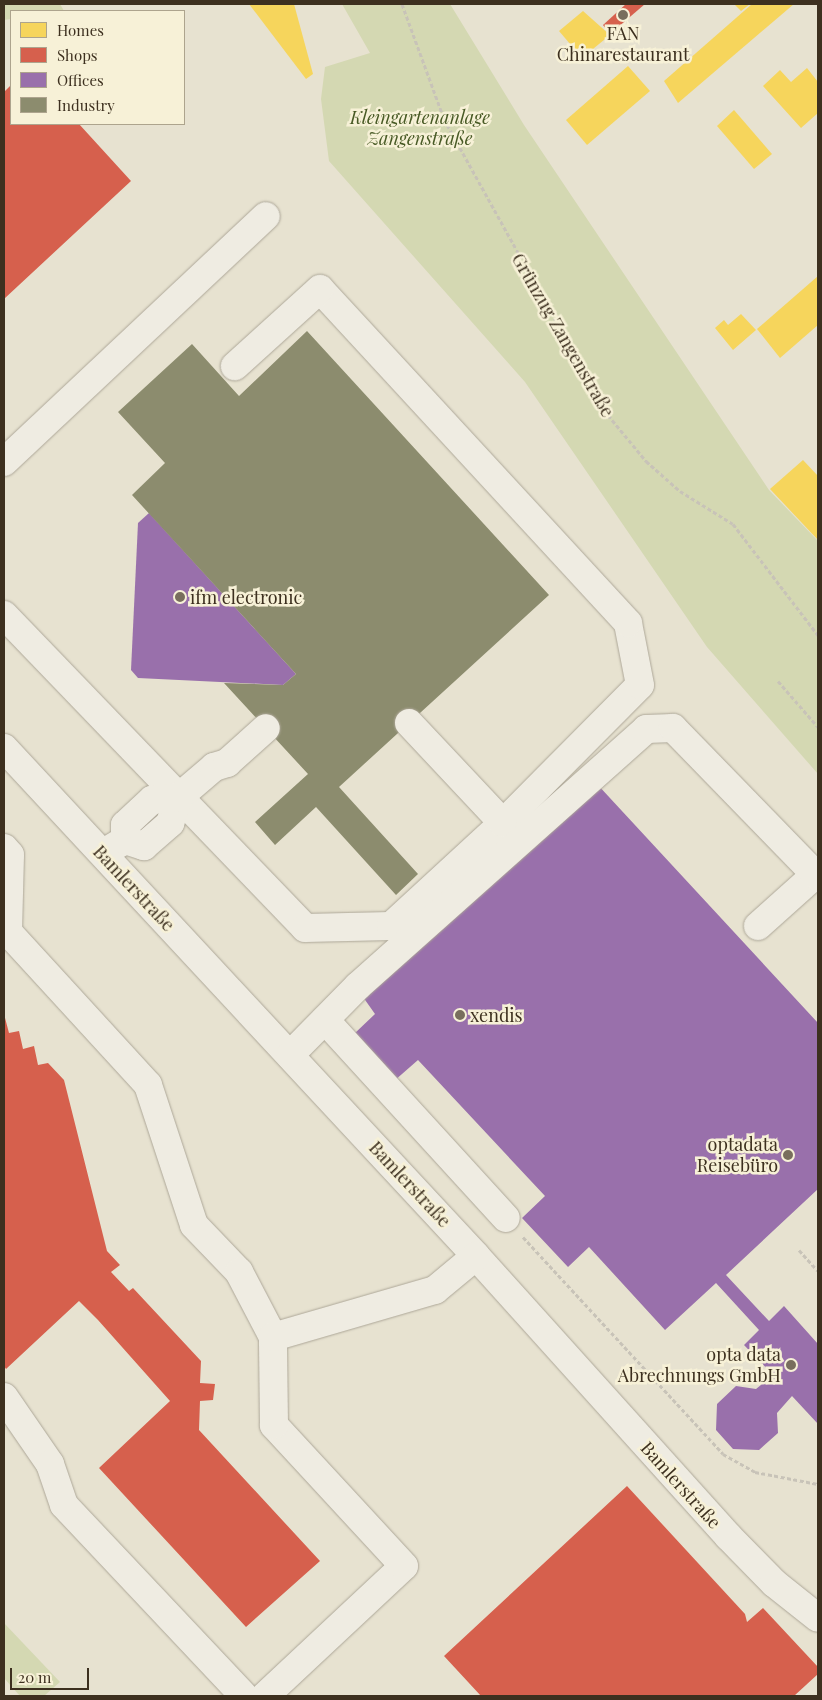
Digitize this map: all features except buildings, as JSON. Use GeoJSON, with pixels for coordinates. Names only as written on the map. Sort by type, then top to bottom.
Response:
{"type":"FeatureCollection","features":[{"type":"Feature","properties":{"kind":"street"},"geometry":{"type":"LineString","coordinates":[[4,462],[266,216]]}},
{"type":"Feature","properties":{"kind":"street"},"geometry":{"type":"LineString","coordinates":[[4,615],[305,928],[391,926],[503,823],[640,685],[628,623],[320,289],[235,366]]}},
{"type":"Feature","properties":{"kind":"street"},"geometry":{"type":"LineString","coordinates":[[409,723],[503,823]]}},
{"type":"Feature","properties":{"kind":"street"},"geometry":{"type":"LineString","coordinates":[[102,854],[125,840],[125,824],[152,800],[179,797],[266,728]]}},
{"type":"Feature","properties":{"kind":"street"},"geometry":{"type":"LineString","coordinates":[[290,1055],[325,1020],[646,729],[673,728],[817,875],[758,926]]}},
{"type":"Feature","properties":{"kind":"street","name":"Bamlerstraße"},"geometry":{"type":"LineString","coordinates":[[4,748],[476,1256],[734,1543],[774,1583],[818,1618]]}},
{"type":"Feature","properties":{"kind":"street"},"geometry":{"type":"LineString","coordinates":[[4,848],[10,855],[8,932],[148,1085],[194,1225],[239,1272],[273,1337],[274,1425],[404,1566],[265,1696]]}},
{"type":"Feature","properties":{"kind":"street"},"geometry":{"type":"LineString","coordinates":[[325,1020],[506,1218]]}},
{"type":"Feature","properties":{"kind":"street"},"geometry":{"type":"LineString","coordinates":[[273,1337],[435,1290],[476,1256]]}},
{"type":"Feature","properties":{"kind":"street"},"geometry":{"type":"LineString","coordinates":[[4,1397],[50,1464],[64,1505],[244,1696]]}},
{"type":"Feature","properties":{"kind":"path","name":"Grünzug Zangenstraße"},"geometry":{"type":"LineString","coordinates":[[402,4],[444,120],[608,415],[646,462],[680,490],[733,524],[818,635]]}},
{"type":"Feature","properties":{"kind":"path"},"geometry":{"type":"LineString","coordinates":[[778,681],[818,727]]}},
{"type":"Feature","properties":{"kind":"path"},"geometry":{"type":"LineString","coordinates":[[506,1218],[723,1454],[754,1472],[818,1484]]}},
{"type":"Feature","properties":{"kind":"path"},"geometry":{"type":"LineString","coordinates":[[799,1250],[818,1271]]}},
{"type":"Feature","properties":{"kind":"green space"},"geometry":{"type":"Polygon","coordinates":[[[4,4],[60,4],[63,10],[10,10],[10,19],[4,20],[4,4]]]}},
{"type":"Feature","properties":{"kind":"green space","name":"Kleingartenanlage Zangenstraße"},"geometry":{"type":"Polygon","coordinates":[[[342,4],[450,4],[524,125],[769,490],[818,541],[818,774],[707,647],[525,382],[329,161],[321,99],[325,67],[370,53],[342,4]]]}},
{"type":"Feature","properties":{"kind":"green space"},"geometry":{"type":"Polygon","coordinates":[[[4,1623],[60,1682],[44,1696],[20,1696],[4,1678],[4,1623]]]}},
{"type":"Feature","properties":{"kind":"place","name":"FAN Chinarestaurant"},"geometry":{"type":"Point","coordinates":[623,15]}},
{"type":"Feature","properties":{"kind":"place","name":"ifm electronic"},"geometry":{"type":"Point","coordinates":[180,597]}},
{"type":"Feature","properties":{"kind":"place","name":"xendis"},"geometry":{"type":"Point","coordinates":[460,1015]}},
{"type":"Feature","properties":{"kind":"place","name":"optadata Reisebüro"},"geometry":{"type":"Point","coordinates":[788,1155]}},
{"type":"Feature","properties":{"kind":"place","name":"opta data Abrechnungs GmbH"},"geometry":{"type":"Point","coordinates":[791,1365]}}]}
